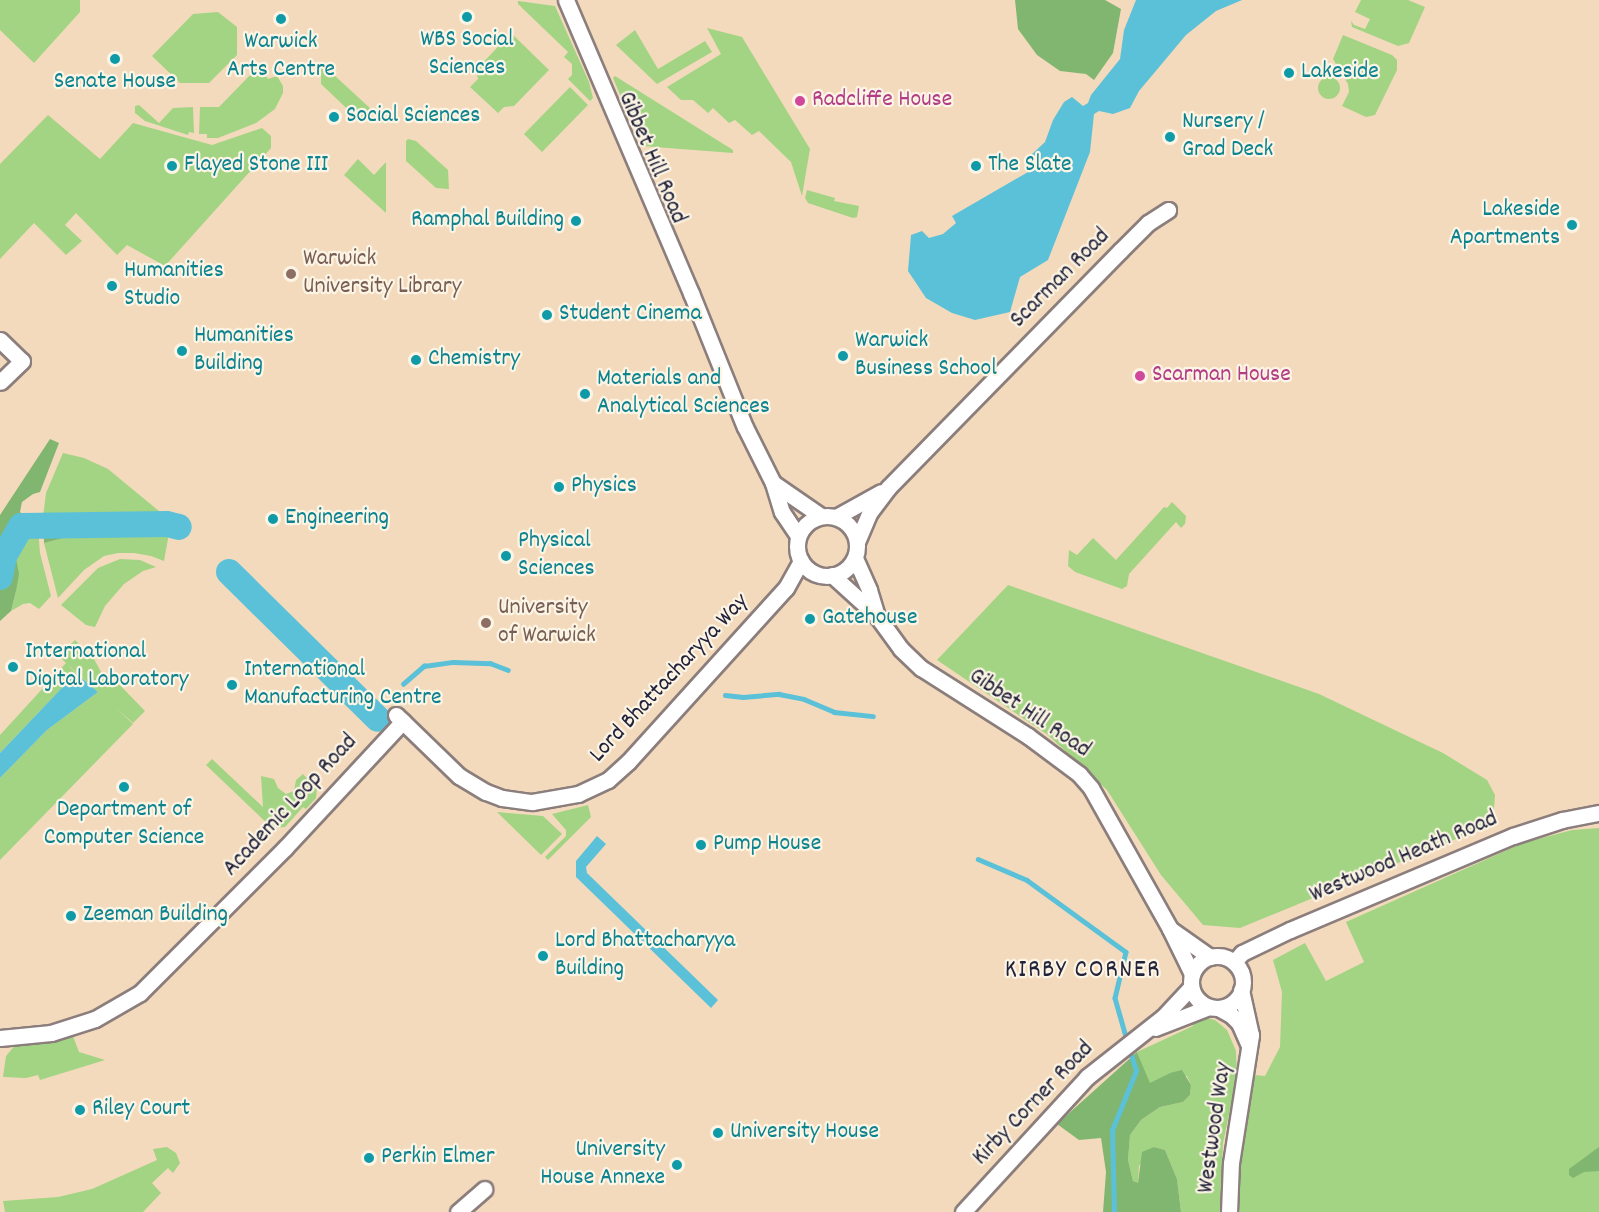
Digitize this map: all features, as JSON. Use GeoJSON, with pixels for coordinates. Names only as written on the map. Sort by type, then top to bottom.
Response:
{"type":"FeatureCollection","features":[{"type":"Feature","properties":{"kind":"street","name":"Gibbet Hill Road"},"geometry":{"type":"LineString","coordinates":[[560,0],[665,249],[705,331]]}},
{"type":"Feature","properties":{"kind":"street","name":"Gibbet Hill Road"},"geometry":{"type":"LineString","coordinates":[[566,0],[691,293],[745,428],[773,483],[782,512],[798,536]]}},
{"type":"Feature","properties":{"kind":"street","name":"Scarman Road"},"geometry":{"type":"LineString","coordinates":[[857,542],[870,512],[889,487],[1113,257],[1148,223],[1168,210]]}},
{"type":"Feature","properties":{"kind":"street"},"geometry":{"type":"LineString","coordinates":[[0,340],[22,361],[0,382]]}},
{"type":"Feature","properties":{"kind":"street","name":"Gibbet Hill Road"},"geometry":{"type":"LineString","coordinates":[[773,483],[820,516]]}},
{"type":"Feature","properties":{"kind":"street","name":"Scarman Road"},"geometry":{"type":"LineString","coordinates":[[836,517],[889,487]]}},
{"type":"Feature","properties":{"kind":"street"},"geometry":{"type":"LineString","coordinates":[[820,516],[836,517],[850,526],[857,542],[855,558],[847,568],[832,575],[814,573],[801,561],[797,546],[798,536],[806,525],[820,516]]}},
{"type":"Feature","properties":{"kind":"street","name":"Gibbet Hill Road"},"geometry":{"type":"LineString","coordinates":[[855,558],[877,616]]}},
{"type":"Feature","properties":{"kind":"street","name":"Lord Bhattacharyya Way"},"geometry":{"type":"LineString","coordinates":[[399,718],[459,776],[486,792],[502,798],[532,802],[593,789],[618,772],[786,588],[801,561]]}},
{"type":"Feature","properties":{"kind":"street","name":"Lord Bhattacharyya Way"},"geometry":{"type":"LineString","coordinates":[[786,588],[814,573]]}},
{"type":"Feature","properties":{"kind":"street","name":"Gibbet Hill Road"},"geometry":{"type":"LineString","coordinates":[[832,575],[877,616],[901,649],[921,668],[1028,736],[1079,774],[1091,788],[1170,929],[1191,981]]}},
{"type":"Feature","properties":{"kind":"street","name":"Academic Loop Road"},"geometry":{"type":"LineString","coordinates":[[0,1038],[51,1033],[95,1019],[140,993],[277,856],[399,718]]}},
{"type":"Feature","properties":{"kind":"street","name":"Westwood Heath Road"},"geometry":{"type":"LineString","coordinates":[[1234,962],[1242,953],[1290,930],[1513,836],[1562,820],[1599,813]]}},
{"type":"Feature","properties":{"kind":"street","name":"Gibbet Hill Road"},"geometry":{"type":"LineString","coordinates":[[1170,929],[1210,957]]}},
{"type":"Feature","properties":{"kind":"street"},"geometry":{"type":"LineString","coordinates":[[1219,956],[1234,962],[1243,977],[1241,990],[1233,1003],[1214,1007],[1195,996],[1191,981],[1201,961],[1210,957],[1219,956]]}},
{"type":"Feature","properties":{"kind":"street","name":"Kirby Corner Road"},"geometry":{"type":"LineString","coordinates":[[963,1212],[1047,1117],[1087,1077],[1163,1017],[1191,981]]}},
{"type":"Feature","properties":{"kind":"street","name":"Westwood Way"},"geometry":{"type":"LineString","coordinates":[[1229,1212],[1231,1163],[1249,1049],[1250,1019],[1241,990]]}},
{"type":"Feature","properties":{"kind":"street","name":"Kirby Corner Road"},"geometry":{"type":"LineString","coordinates":[[1142,1034],[1214,1007]]}},
{"type":"Feature","properties":{"kind":"street","name":"Westwood Way"},"geometry":{"type":"LineString","coordinates":[[1214,1007],[1239,1023],[1249,1049]]}},
{"type":"Feature","properties":{"kind":"street"},"geometry":{"type":"LineString","coordinates":[[458,1212],[484,1190]]}},
{"type":"Feature","properties":{"kind":"green space"},"geometry":{"type":"Polygon","coordinates":[[[0,0],[80,0],[80,12],[34,63],[0,30],[0,0]]]}},
{"type":"Feature","properties":{"kind":"green space"},"geometry":{"type":"Polygon","coordinates":[[[1015,0],[1105,0],[1121,9],[1113,53],[1094,80],[1086,74],[1060,71],[1037,55],[1018,29],[1015,0]]]}},
{"type":"Feature","properties":{"kind":"green space"},"geometry":{"type":"Polygon","coordinates":[[[1361,0],[1408,0],[1425,7],[1409,43],[1398,46],[1352,27],[1351,21],[1354,25],[1365,29],[1370,19],[1355,12],[1361,0]]]}},
{"type":"Feature","properties":{"kind":"green space"},"geometry":{"type":"Polygon","coordinates":[[[518,1],[555,6],[589,82],[593,98],[590,101],[568,79],[572,75],[572,64],[564,57],[568,52],[518,4],[518,1]]]}},
{"type":"Feature","properties":{"kind":"green space"},"geometry":{"type":"Polygon","coordinates":[[[218,12],[237,27],[237,55],[209,83],[180,83],[152,56],[193,14],[218,12]]]}},
{"type":"Feature","properties":{"kind":"green space"},"geometry":{"type":"Polygon","coordinates":[[[707,28],[742,37],[810,149],[802,196],[791,162],[759,131],[752,135],[735,120],[729,123],[713,108],[708,113],[693,100],[681,100],[667,87],[721,54],[707,28]]]}},
{"type":"Feature","properties":{"kind":"green space"},"geometry":{"type":"Polygon","coordinates":[[[635,30],[658,69],[705,41],[712,52],[657,84],[616,45],[635,30]]]}},
{"type":"Feature","properties":{"kind":"green space"},"geometry":{"type":"Polygon","coordinates":[[[511,33],[549,70],[514,106],[504,107],[498,113],[470,87],[478,79],[476,70],[511,33]]]}},
{"type":"Feature","properties":{"kind":"green space"},"geometry":{"type":"Polygon","coordinates":[[[1343,35],[1392,55],[1397,60],[1397,70],[1375,115],[1366,117],[1342,106],[1349,92],[1348,84],[1333,59],[1343,35]]]}},
{"type":"Feature","properties":{"kind":"green space"},"geometry":{"type":"Polygon","coordinates":[[[321,63],[372,110],[361,122],[321,84],[321,63]]]}},
{"type":"Feature","properties":{"kind":"green space"},"geometry":{"type":"Polygon","coordinates":[[[260,65],[268,71],[266,76],[268,79],[277,76],[283,86],[283,93],[275,109],[256,123],[218,138],[207,138],[207,134],[199,134],[200,107],[219,107],[260,65]]]}},
{"type":"Feature","properties":{"kind":"green space"},"geometry":{"type":"Polygon","coordinates":[[[615,76],[733,150],[733,153],[642,146],[613,78],[615,76]]]}},
{"type":"Feature","properties":{"kind":"green space"},"geometry":{"type":"Polygon","coordinates":[[[1329,77],[1337,80],[1340,88],[1337,96],[1329,99],[1321,96],[1318,88],[1321,80],[1329,77]]]}},
{"type":"Feature","properties":{"kind":"green space"},"geometry":{"type":"Polygon","coordinates":[[[570,87],[588,105],[542,152],[524,134],[570,87]]]}},
{"type":"Feature","properties":{"kind":"green space"},"geometry":{"type":"Polygon","coordinates":[[[139,105],[159,123],[173,108],[193,107],[194,133],[189,132],[188,135],[145,121],[135,113],[135,106],[139,105]]]}},
{"type":"Feature","properties":{"kind":"green space"},"geometry":{"type":"Polygon","coordinates":[[[48,115],[100,159],[133,123],[212,145],[262,128],[271,136],[271,148],[165,266],[127,245],[117,255],[76,213],[65,225],[82,241],[66,255],[34,223],[0,259],[0,164],[48,115]]]}},
{"type":"Feature","properties":{"kind":"green space"},"geometry":{"type":"Polygon","coordinates":[[[408,139],[416,141],[448,170],[449,189],[436,188],[406,161],[406,141],[408,139]]]}},
{"type":"Feature","properties":{"kind":"green space"},"geometry":{"type":"Polygon","coordinates":[[[358,159],[374,175],[386,162],[386,213],[344,175],[358,159]]]}},
{"type":"Feature","properties":{"kind":"green space"},"geometry":{"type":"Polygon","coordinates":[[[807,190],[835,198],[834,201],[859,206],[857,217],[853,218],[808,203],[805,198],[807,190]]]}},
{"type":"Feature","properties":{"kind":"green space"},"geometry":{"type":"Polygon","coordinates":[[[50,439],[59,443],[40,492],[22,502],[20,512],[27,518],[37,520],[38,528],[14,547],[19,574],[16,591],[11,611],[0,621],[0,515],[50,439]]]}},
{"type":"Feature","properties":{"kind":"green space"},"geometry":{"type":"Polygon","coordinates":[[[63,453],[84,458],[108,469],[165,516],[120,514],[43,517],[46,493],[63,453]]]}},
{"type":"Feature","properties":{"kind":"green space"},"geometry":{"type":"Polygon","coordinates":[[[1172,502],[1186,516],[1185,524],[1181,528],[1176,522],[1129,574],[1127,586],[1122,589],[1075,572],[1068,566],[1069,550],[1077,555],[1093,538],[1116,560],[1164,507],[1167,508],[1172,502]]]}},
{"type":"Feature","properties":{"kind":"green space"},"geometry":{"type":"Polygon","coordinates":[[[120,514],[165,516],[169,533],[91,531],[44,543],[43,517],[120,514]]]}},
{"type":"Feature","properties":{"kind":"green space"},"geometry":{"type":"Polygon","coordinates":[[[38,528],[40,553],[51,596],[39,609],[30,603],[11,611],[16,591],[17,557],[14,547],[38,528]]]}},
{"type":"Feature","properties":{"kind":"green space"},"geometry":{"type":"Polygon","coordinates":[[[91,531],[169,533],[164,561],[134,553],[104,556],[84,570],[58,598],[44,543],[91,531]]]}},
{"type":"Feature","properties":{"kind":"green space"},"geometry":{"type":"Polygon","coordinates":[[[120,559],[140,560],[156,567],[143,571],[124,584],[105,606],[95,627],[86,625],[61,605],[98,568],[120,559]]]}},
{"type":"Feature","properties":{"kind":"green space"},"geometry":{"type":"Polygon","coordinates":[[[1008,585],[1319,694],[1443,753],[1487,780],[1495,795],[1494,809],[1487,822],[1478,830],[1240,928],[1203,925],[1161,875],[1107,790],[1048,735],[937,660],[1008,585]]]}},
{"type":"Feature","properties":{"kind":"green space"},"geometry":{"type":"Polygon","coordinates":[[[75,640],[94,659],[101,672],[112,677],[145,711],[133,723],[115,707],[133,724],[0,860],[0,778],[47,730],[98,692],[67,664],[76,673],[0,753],[0,735],[66,663],[59,656],[75,640]]]}},
{"type":"Feature","properties":{"kind":"green space"},"geometry":{"type":"Polygon","coordinates":[[[212,759],[263,807],[261,776],[274,779],[278,788],[286,794],[294,791],[296,780],[303,774],[317,789],[316,798],[306,809],[303,807],[285,827],[272,828],[206,765],[212,759]]]}},
{"type":"Feature","properties":{"kind":"green space"},"geometry":{"type":"Polygon","coordinates":[[[588,805],[591,817],[548,860],[545,857],[566,836],[566,830],[552,814],[588,805]]]}},
{"type":"Feature","properties":{"kind":"green space"},"geometry":{"type":"Polygon","coordinates":[[[497,812],[543,816],[562,834],[541,855],[497,812]]]}},
{"type":"Feature","properties":{"kind":"green space"},"geometry":{"type":"Polygon","coordinates":[[[1599,828],[1599,1212],[1236,1212],[1242,1133],[1255,1075],[1265,1076],[1280,1047],[1282,992],[1273,960],[1305,943],[1326,981],[1364,962],[1346,922],[1523,843],[1572,830],[1599,828]]]}},
{"type":"Feature","properties":{"kind":"green space"},"geometry":{"type":"Polygon","coordinates":[[[1207,1018],[1215,1020],[1227,1030],[1236,1051],[1237,1076],[1223,1143],[1220,1212],[1181,1212],[1177,1179],[1165,1150],[1154,1147],[1139,1166],[1138,1184],[1133,1181],[1128,1160],[1130,1135],[1141,1120],[1160,1107],[1183,1102],[1190,1095],[1191,1085],[1187,1076],[1170,1073],[1150,1084],[1137,1052],[1193,1026],[1192,1022],[1207,1018]]]}},
{"type":"Feature","properties":{"kind":"green space"},"geometry":{"type":"Polygon","coordinates":[[[71,1031],[79,1052],[105,1060],[40,1080],[38,1075],[26,1078],[3,1077],[6,1056],[17,1043],[71,1031]]]}},
{"type":"Feature","properties":{"kind":"green space"},"geometry":{"type":"Polygon","coordinates":[[[1137,1052],[1150,1083],[1182,1070],[1191,1085],[1190,1095],[1183,1102],[1160,1107],[1141,1120],[1130,1135],[1128,1160],[1133,1181],[1138,1183],[1142,1152],[1154,1147],[1165,1150],[1177,1179],[1181,1212],[1103,1212],[1106,1172],[1101,1138],[1079,1140],[1057,1124],[1137,1052]]]}},
{"type":"Feature","properties":{"kind":"green space"},"geometry":{"type":"Polygon","coordinates":[[[167,1147],[176,1153],[180,1163],[173,1173],[168,1168],[152,1183],[161,1193],[143,1212],[5,1212],[3,1201],[58,1197],[92,1189],[157,1160],[153,1149],[167,1147]]]}},
{"type":"Feature","properties":{"kind":"green space"},"geometry":{"type":"Polygon","coordinates":[[[1599,1147],[1599,1171],[1584,1172],[1573,1178],[1569,1175],[1569,1169],[1599,1147]]]}},
{"type":"Feature","properties":{"kind":"water"},"geometry":{"type":"Polygon","coordinates":[[[1136,0],[1242,0],[1216,11],[1186,35],[1139,91],[1130,108],[1113,114],[1099,111],[1094,114],[1090,152],[1048,260],[1020,277],[1010,312],[975,320],[952,313],[926,298],[908,271],[911,235],[922,231],[929,238],[943,234],[956,223],[952,216],[1035,168],[1029,157],[1045,142],[1053,120],[1064,102],[1072,97],[1083,106],[1088,103],[1091,95],[1120,59],[1124,30],[1136,0]]]}},
{"type":"Feature","properties":{"kind":"water"},"geometry":{"type":"Polygon","coordinates":[[[76,673],[98,692],[47,730],[0,778],[0,753],[76,673]]]}},
{"type":"Feature","properties":{"kind":"water"},"geometry":{"type":"Polygon","coordinates":[[[597,836],[606,844],[586,867],[587,873],[718,1000],[711,1008],[576,877],[576,861],[597,836]]]}},
{"type":"Feature","properties":{"kind":"waterway"},"geometry":{"type":"LineString","coordinates":[[0,577],[4,556],[21,526],[167,524],[179,527]]}},
{"type":"Feature","properties":{"kind":"waterway"},"geometry":{"type":"LineString","coordinates":[[229,572],[378,719]]}},
{"type":"Feature","properties":{"kind":"waterway"},"geometry":{"type":"LineString","coordinates":[[403,684],[424,666],[453,662],[490,663],[508,670]]}},
{"type":"Feature","properties":{"kind":"waterway"},"geometry":{"type":"LineString","coordinates":[[725,695],[743,697],[779,694],[804,699],[834,712],[873,716]]}},
{"type":"Feature","properties":{"kind":"waterway"},"geometry":{"type":"LineString","coordinates":[[378,719],[390,730]]}},
{"type":"Feature","properties":{"kind":"waterway"},"geometry":{"type":"LineString","coordinates":[[978,859],[1027,880],[1126,952],[1115,998],[1127,1040]]}},
{"type":"Feature","properties":{"kind":"waterway"},"geometry":{"type":"LineString","coordinates":[[1114,1212],[1112,1130],[1136,1071],[1129,1048]]}},
{"type":"Feature","properties":{"kind":"place","name":"WBS Social Sciences"},"geometry":{"type":"Point","coordinates":[467,17]}},
{"type":"Feature","properties":{"kind":"place","name":"Warwick Arts Centre"},"geometry":{"type":"Point","coordinates":[281,19]}},
{"type":"Feature","properties":{"kind":"place","name":"Senate House"},"geometry":{"type":"Point","coordinates":[115,59]}},
{"type":"Feature","properties":{"kind":"place","name":"Lakeside"},"geometry":{"type":"Point","coordinates":[1289,73]}},
{"type":"Feature","properties":{"kind":"place","name":"Radcliffe House"},"geometry":{"type":"Point","coordinates":[800,101]}},
{"type":"Feature","properties":{"kind":"place","name":"Social Sciences"},"geometry":{"type":"Point","coordinates":[334,117]}},
{"type":"Feature","properties":{"kind":"place","name":"Nursery / Grad Deck"},"geometry":{"type":"Point","coordinates":[1170,137]}},
{"type":"Feature","properties":{"kind":"place","name":"Flayed Stone III"},"geometry":{"type":"Point","coordinates":[172,166]}},
{"type":"Feature","properties":{"kind":"place","name":"The Slate"},"geometry":{"type":"Point","coordinates":[976,166]}},
{"type":"Feature","properties":{"kind":"place","name":"Ramphal Building"},"geometry":{"type":"Point","coordinates":[576,221]}},
{"type":"Feature","properties":{"kind":"place","name":"Lakeside Apartments"},"geometry":{"type":"Point","coordinates":[1572,225]}},
{"type":"Feature","properties":{"kind":"place","name":"Warwick University Library"},"geometry":{"type":"Point","coordinates":[291,274]}},
{"type":"Feature","properties":{"kind":"place","name":"Humanities Studio"},"geometry":{"type":"Point","coordinates":[112,286]}},
{"type":"Feature","properties":{"kind":"place","name":"Student Cinema"},"geometry":{"type":"Point","coordinates":[547,315]}},
{"type":"Feature","properties":{"kind":"place","name":"Humanities Building"},"geometry":{"type":"Point","coordinates":[182,351]}},
{"type":"Feature","properties":{"kind":"place","name":"Warwick Business School"},"geometry":{"type":"Point","coordinates":[843,356]}},
{"type":"Feature","properties":{"kind":"place","name":"Chemistry"},"geometry":{"type":"Point","coordinates":[416,360]}},
{"type":"Feature","properties":{"kind":"place","name":"Scarman House"},"geometry":{"type":"Point","coordinates":[1140,376]}},
{"type":"Feature","properties":{"kind":"place","name":"Materials and Analytical Sciences"},"geometry":{"type":"Point","coordinates":[585,394]}},
{"type":"Feature","properties":{"kind":"place","name":"Physics"},"geometry":{"type":"Point","coordinates":[559,487]}},
{"type":"Feature","properties":{"kind":"place","name":"Engineering"},"geometry":{"type":"Point","coordinates":[273,519]}},
{"type":"Feature","properties":{"kind":"place","name":"Physical Sciences"},"geometry":{"type":"Point","coordinates":[506,556]}},
{"type":"Feature","properties":{"kind":"place","name":"Gatehouse"},"geometry":{"type":"Point","coordinates":[810,619]}},
{"type":"Feature","properties":{"kind":"place","name":"University of Warwick"},"geometry":{"type":"Point","coordinates":[486,623]}},
{"type":"Feature","properties":{"kind":"place","name":"International Digital Laboratory"},"geometry":{"type":"Point","coordinates":[13,667]}},
{"type":"Feature","properties":{"kind":"place","name":"International Manufacturing Centre"},"geometry":{"type":"Point","coordinates":[232,685]}},
{"type":"Feature","properties":{"kind":"place","name":"Department of Computer Science"},"geometry":{"type":"Point","coordinates":[124,787]}},
{"type":"Feature","properties":{"kind":"place","name":"Pump House"},"geometry":{"type":"Point","coordinates":[701,845]}},
{"type":"Feature","properties":{"kind":"place","name":"Zeeman Building"},"geometry":{"type":"Point","coordinates":[71,916]}},
{"type":"Feature","properties":{"kind":"place","name":"Lord Bhattacharyya Building"},"geometry":{"type":"Point","coordinates":[543,956]}},
{"type":"Feature","properties":{"kind":"place","name":"Riley Court"},"geometry":{"type":"Point","coordinates":[80,1110]}},
{"type":"Feature","properties":{"kind":"place","name":"University House"},"geometry":{"type":"Point","coordinates":[718,1133]}},
{"type":"Feature","properties":{"kind":"place","name":"Perkin Elmer"},"geometry":{"type":"Point","coordinates":[369,1158]}},
{"type":"Feature","properties":{"kind":"place","name":"University House Annexe"},"geometry":{"type":"Point","coordinates":[677,1165]}},
{"type":"Feature","properties":{"kind":"district","name":"KIRBY CORNER"},"geometry":{"type":"Point","coordinates":[1083,971]}}]}
